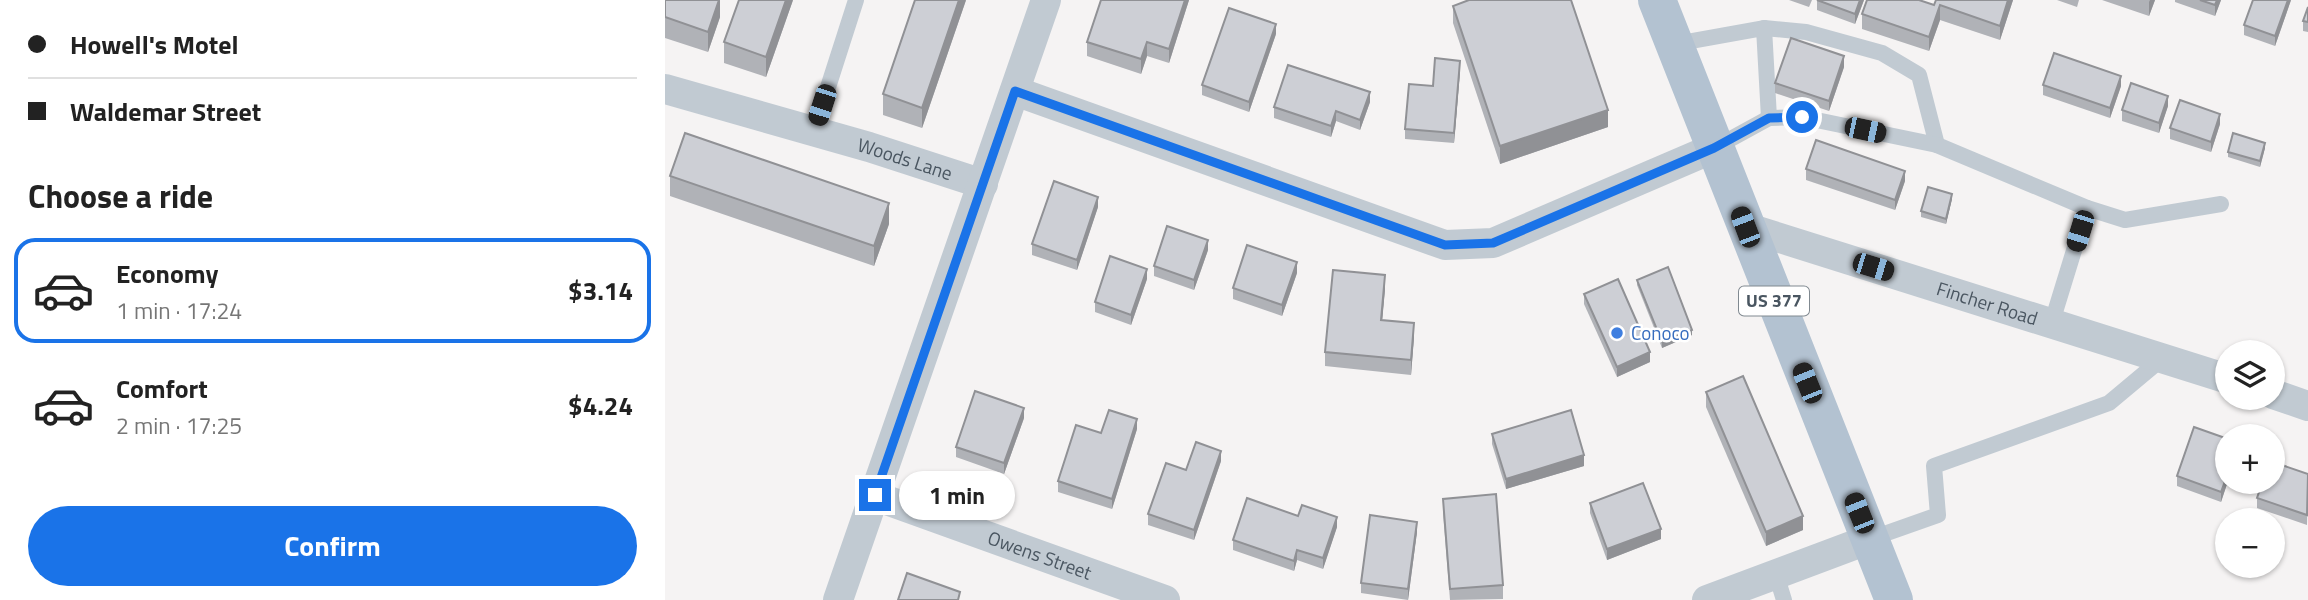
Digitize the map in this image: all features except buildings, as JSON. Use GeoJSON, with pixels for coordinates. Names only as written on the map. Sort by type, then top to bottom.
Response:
{"type":"FeatureCollection","features":[{"type":"Feature","properties":{"kind":"main road","name":"US 377"},"geometry":{"type":"LineString","coordinates":[[1657,0],[1894,600]]}},
{"type":"Feature","properties":{"kind":"street"},"geometry":{"type":"LineString","coordinates":[[838,600],[1046,0]]}},
{"type":"Feature","properties":{"kind":"street","name":"Woods Lane"},"geometry":{"type":"LineString","coordinates":[[665,89],[814,131],[983,184]]}},
{"type":"Feature","properties":{"kind":"street"},"geometry":{"type":"LineString","coordinates":[[1015,91],[1445,245],[1493,243],[1714,148]]}},
{"type":"Feature","properties":{"kind":"street","name":"Fincher Road"},"geometry":{"type":"LineString","coordinates":[[1745,227],[2215,375]]}},
{"type":"Feature","properties":{"kind":"street"},"geometry":{"type":"LineString","coordinates":[[2285,398],[2308,406]]}},
{"type":"Feature","properties":{"kind":"street","name":"Owens Street"},"geometry":{"type":"LineString","coordinates":[[875,495],[1164,600]]}},
{"type":"Feature","properties":{"kind":"street"},"geometry":{"type":"LineString","coordinates":[[1707,600],[1780,587],[1870,539]]}},
{"type":"Feature","properties":{"kind":"lane"},"geometry":{"type":"LineString","coordinates":[[814,131],[856,0]]}},
{"type":"Feature","properties":{"kind":"lane"},"geometry":{"type":"LineString","coordinates":[[1675,44],[1764,28],[1806,32],[1882,53],[1919,75],[1937,145]]}},
{"type":"Feature","properties":{"kind":"lane"},"geometry":{"type":"LineString","coordinates":[[1764,28],[1769,118]]}},
{"type":"Feature","properties":{"kind":"lane"},"geometry":{"type":"LineString","coordinates":[[1714,148],[1769,118],[1802,117],[1937,145],[2087,208],[2125,220],[2221,205]]}},
{"type":"Feature","properties":{"kind":"lane"},"geometry":{"type":"LineString","coordinates":[[2052,322],[2087,208]]}},
{"type":"Feature","properties":{"kind":"lane"},"geometry":{"type":"LineString","coordinates":[[1870,539],[1938,515],[1934,466],[2109,403],[2164,357]]}},
{"type":"Feature","properties":{"kind":"place","name":"Conoco"},"geometry":{"type":"Point","coordinates":[1617,333]}},
{"type":"Feature","properties":{"kind":"route"},"geometry":{"type":"LineString","coordinates":[[875,495],[1015,91],[1445,245],[1493,243],[1714,148],[1769,118],[1802,117]]}}]}
